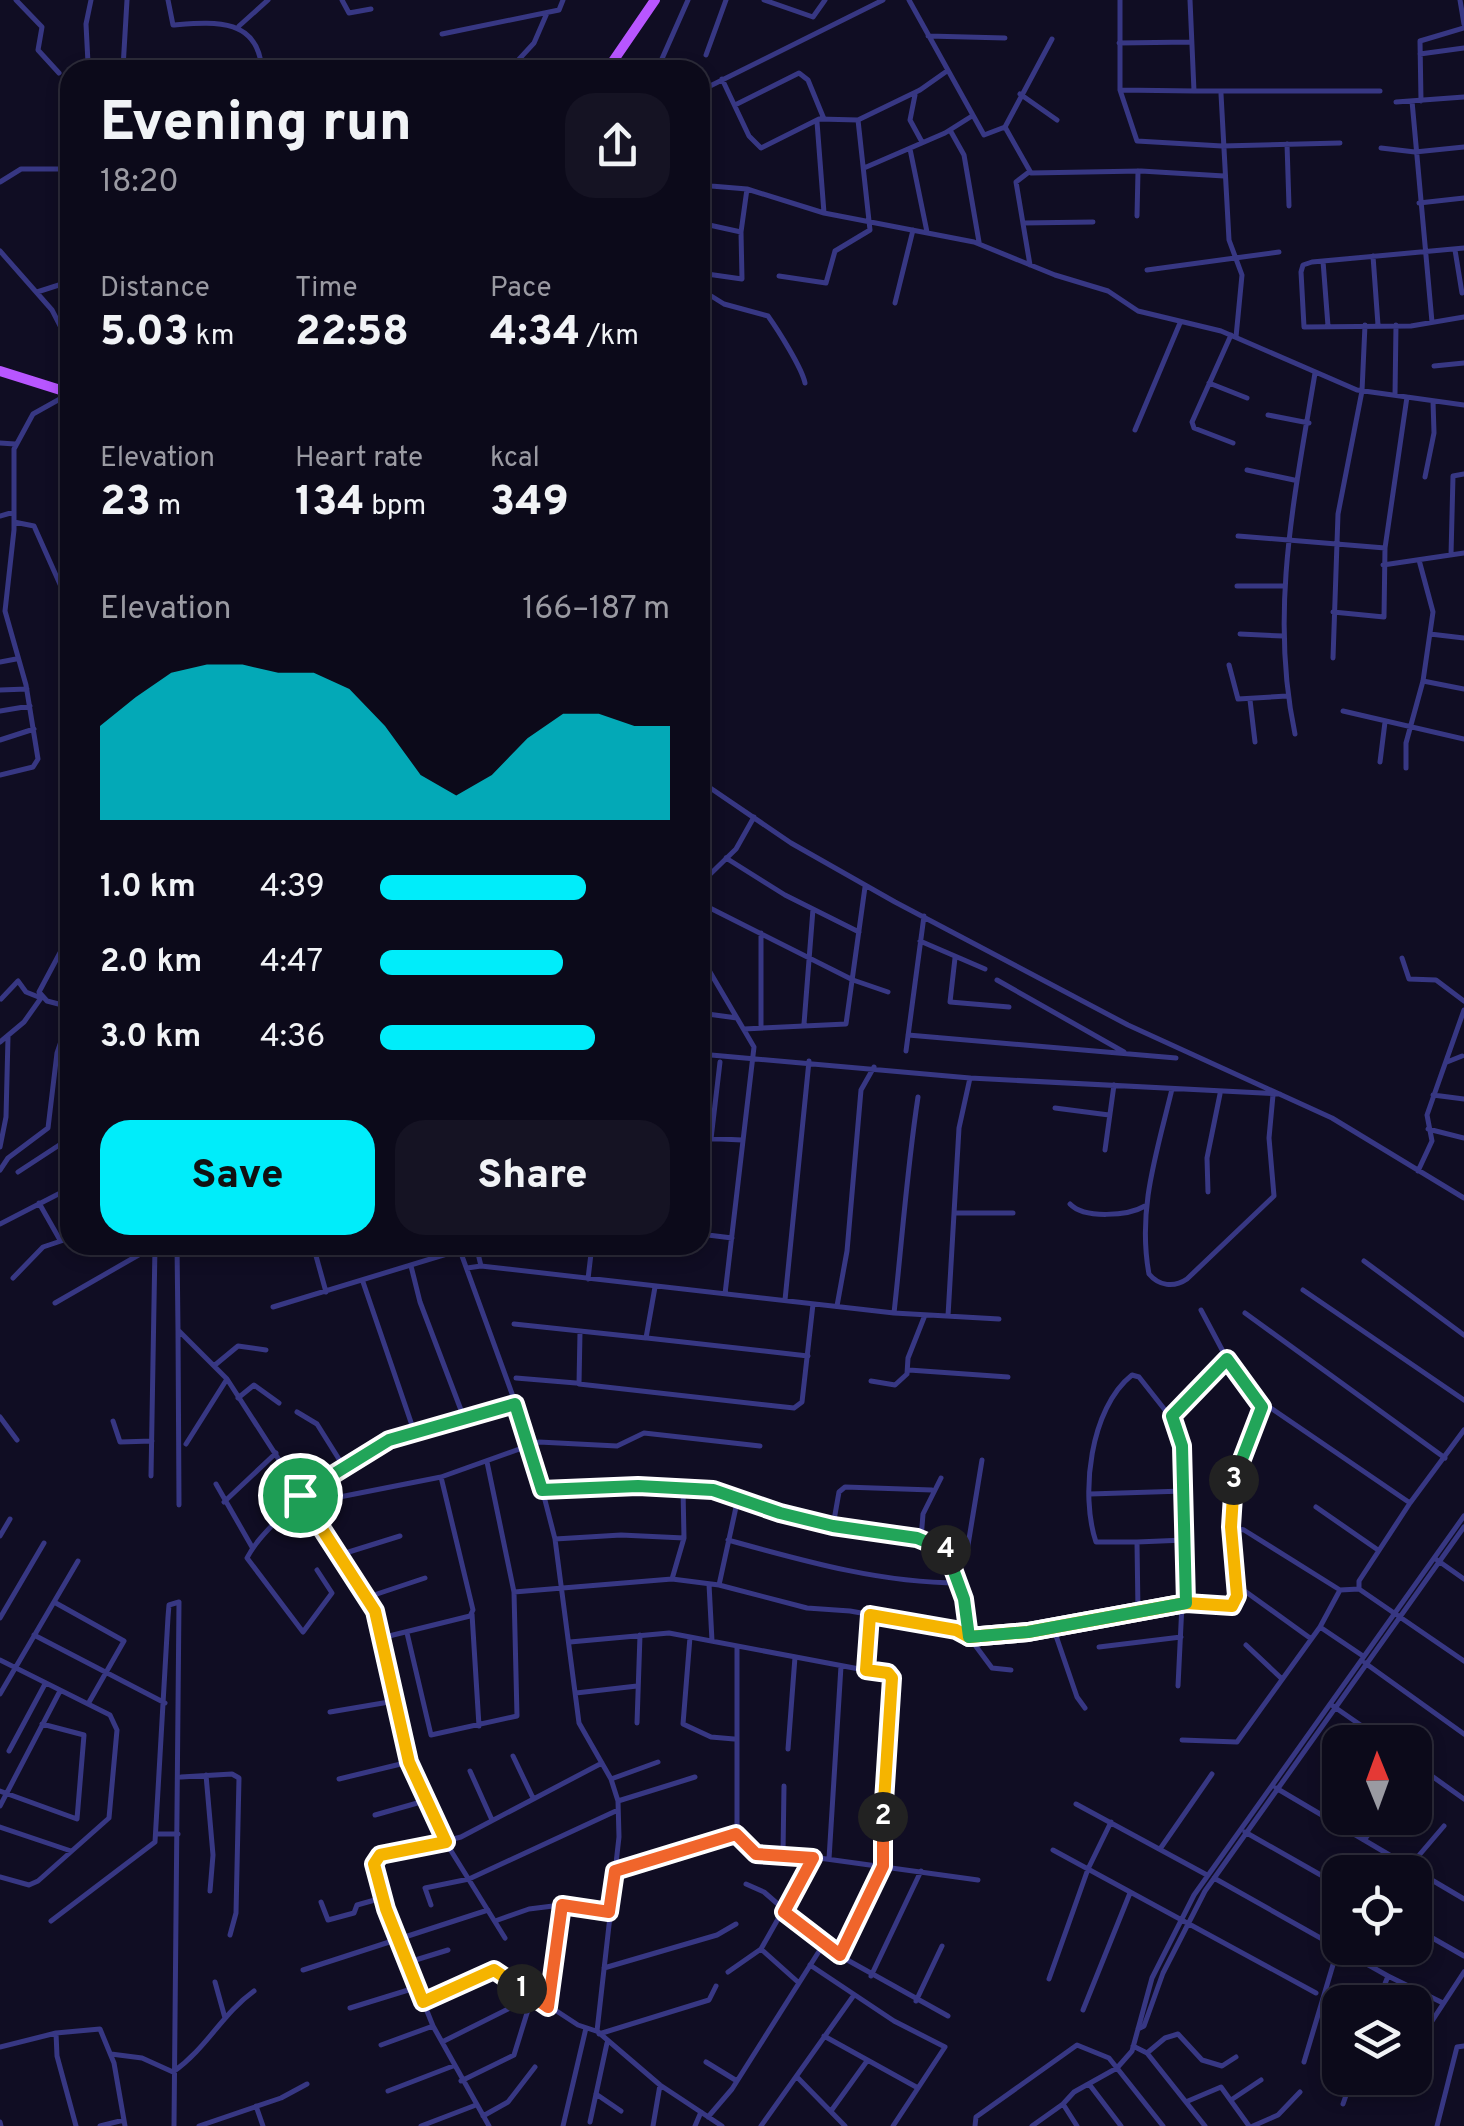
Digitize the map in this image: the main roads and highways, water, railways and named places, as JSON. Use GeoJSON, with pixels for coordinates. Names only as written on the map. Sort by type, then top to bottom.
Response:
{"type":"FeatureCollection","features":[{"type":"Feature","properties":{"kind":"main road"},"geometry":{"type":"LineString","coordinates":[[614,60],[655,0]]}},
{"type":"Feature","properties":{"kind":"main road"},"geometry":{"type":"LineString","coordinates":[[0,371],[60,390]]}}]}
